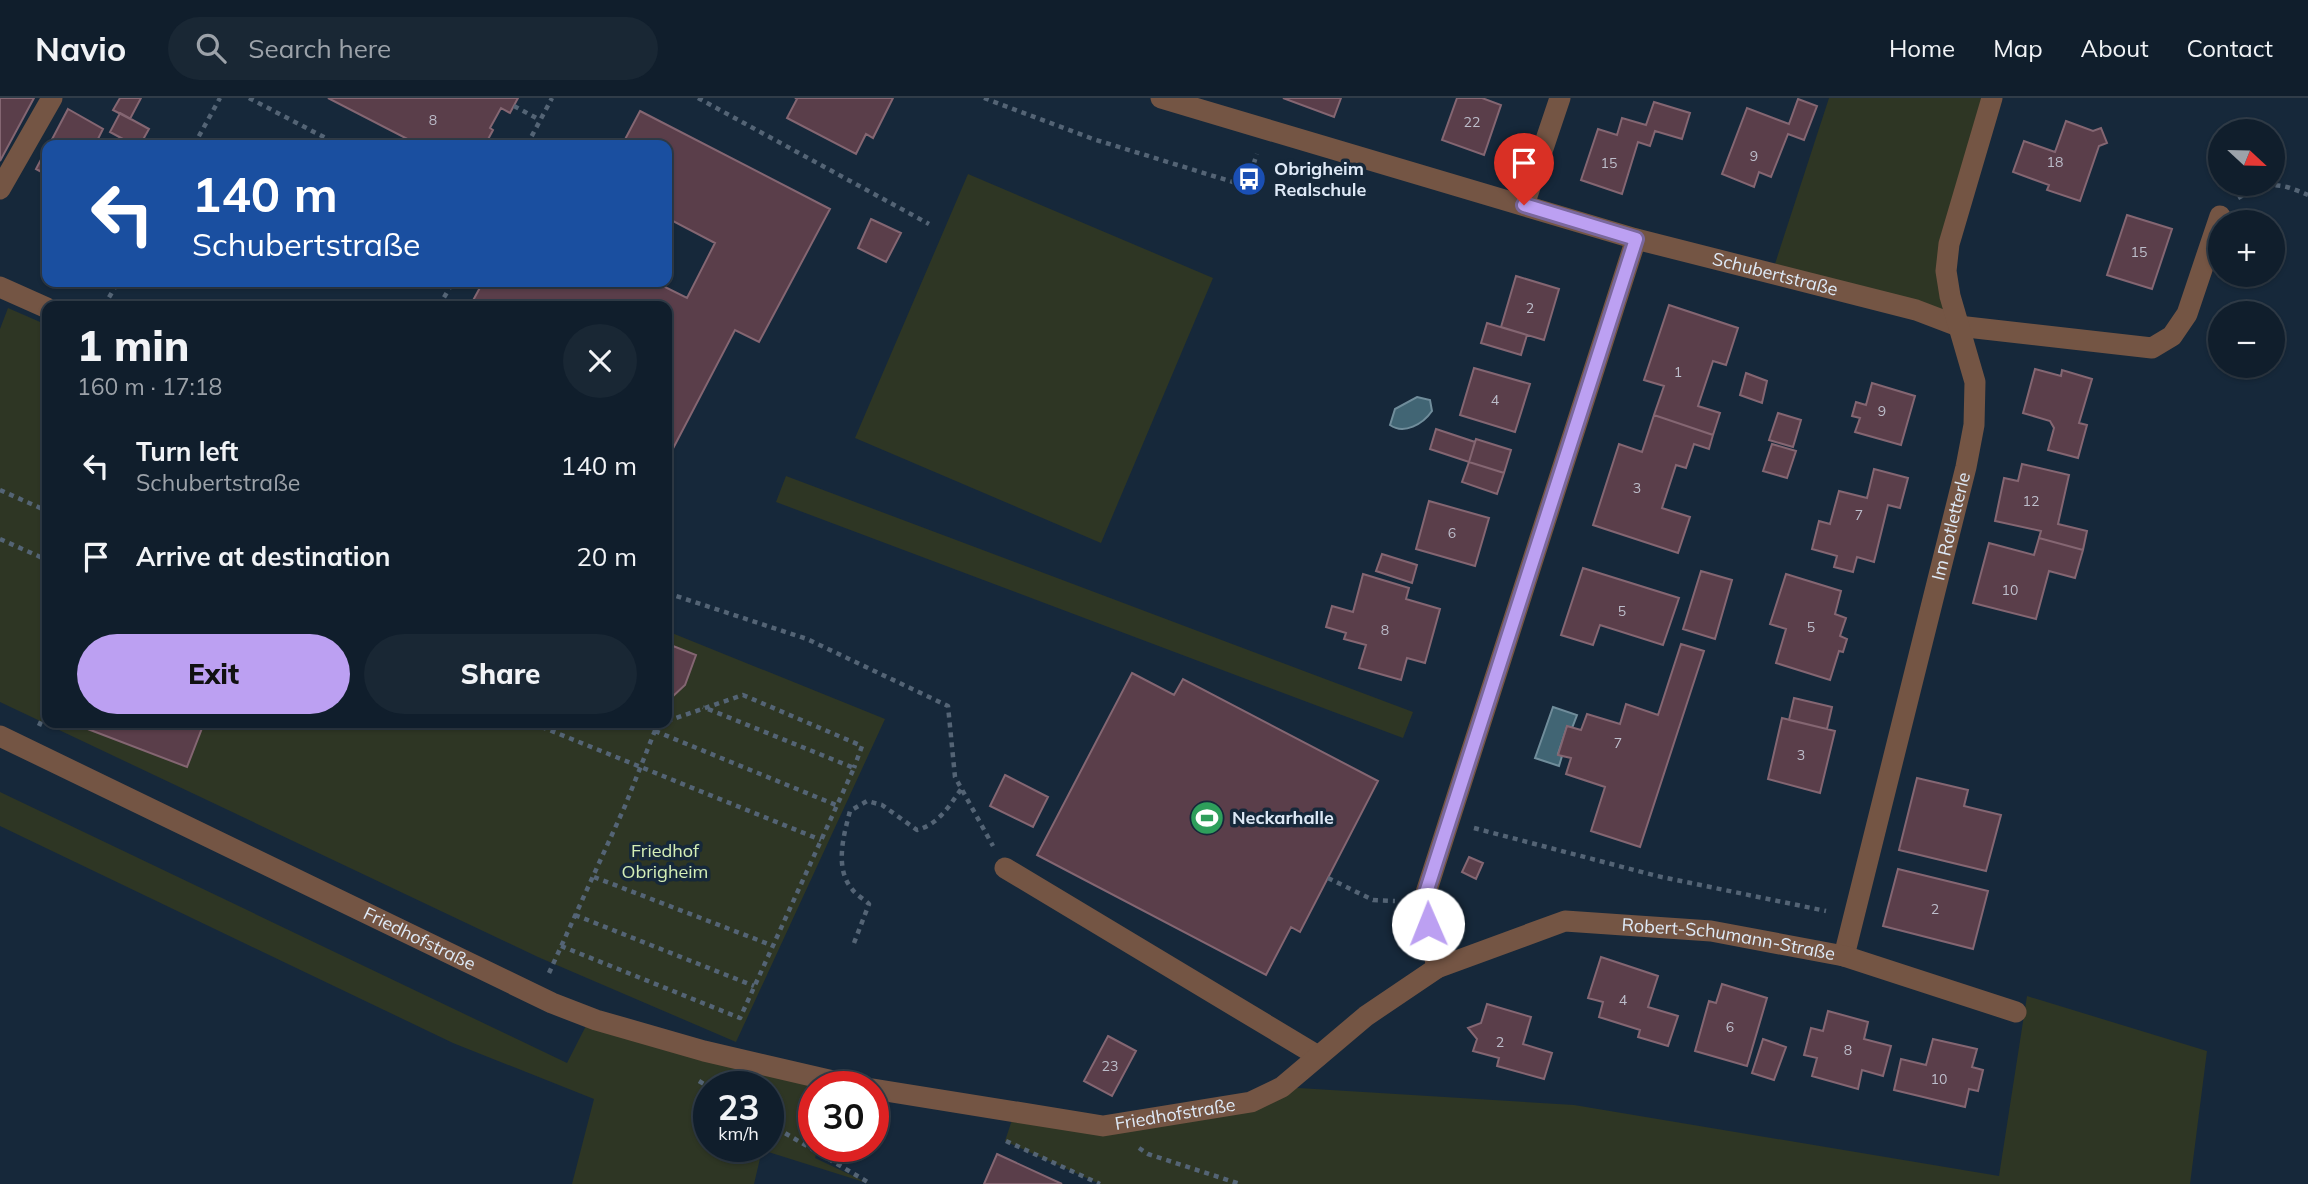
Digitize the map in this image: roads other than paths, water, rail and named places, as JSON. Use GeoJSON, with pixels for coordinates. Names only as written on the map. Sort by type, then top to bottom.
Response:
{"type":"FeatureCollection","features":[{"type":"Feature","properties":{"kind":"street"},"geometry":{"type":"LineString","coordinates":[[0,189],[52,98]]}},
{"type":"Feature","properties":{"kind":"street","name":"Schubertstraße"},"geometry":{"type":"LineString","coordinates":[[1161,98],[1636,239],[1916,310],[1958,326],[2152,348],[2172,336],[2187,314],[2208,252]]}},
{"type":"Feature","properties":{"kind":"street"},"geometry":{"type":"LineString","coordinates":[[1524,205],[1560,98]]}},
{"type":"Feature","properties":{"kind":"street","name":"Im Rotletterle"},"geometry":{"type":"LineString","coordinates":[[1843,956],[1966,467],[1974,425],[1975,382],[1958,326],[1946,271],[1949,244],[1992,98]]}},
{"type":"Feature","properties":{"kind":"street"},"geometry":{"type":"LineString","coordinates":[[1437,968],[1423,902],[1636,239]]}},
{"type":"Feature","properties":{"kind":"street"},"geometry":{"type":"LineString","coordinates":[[0,288],[42,306]]}},
{"type":"Feature","properties":{"kind":"street","name":"Friedhofstraße"},"geometry":{"type":"LineString","coordinates":[[0,736],[536,995],[596,1020],[704,1051],[798,1073]]}},
{"type":"Feature","properties":{"kind":"street"},"geometry":{"type":"LineString","coordinates":[[1005,868],[1318,1056]]}},
{"type":"Feature","properties":{"kind":"street","name":"Robert-Schumann-Straße"},"geometry":{"type":"LineString","coordinates":[[1437,968],[1565,921],[1711,931],[1843,956],[2016,1012]]}},
{"type":"Feature","properties":{"kind":"street","name":"Friedhofstraße"},"geometry":{"type":"LineString","coordinates":[[889,1091],[1103,1125],[1251,1102],[1282,1087],[1366,1016],[1437,968]]}},
{"type":"Feature","properties":{"kind":"water"},"geometry":{"type":"Polygon","coordinates":[[[1417,397],[1430,400],[1432,411],[1428,416],[1413,427],[1401,429],[1390,425],[1395,409],[1417,397]]]}},
{"type":"Feature","properties":{"kind":"water"},"geometry":{"type":"Polygon","coordinates":[[[1553,707],[1577,715],[1572,728],[1567,727],[1558,754],[1562,756],[1559,766],[1535,758],[1553,707]]]}},
{"type":"Feature","properties":{"kind":"place","name":"Obrigheim Realschule"},"geometry":{"type":"Point","coordinates":[1249,179]}},
{"type":"Feature","properties":{"kind":"place","name":"Neckarhalle"},"geometry":{"type":"Point","coordinates":[1207,818]}},
{"type":"Feature","properties":{"kind":"park label","name":"Friedhof Obrigheim"},"geometry":{"type":"Point","coordinates":[665,861]}}]}
